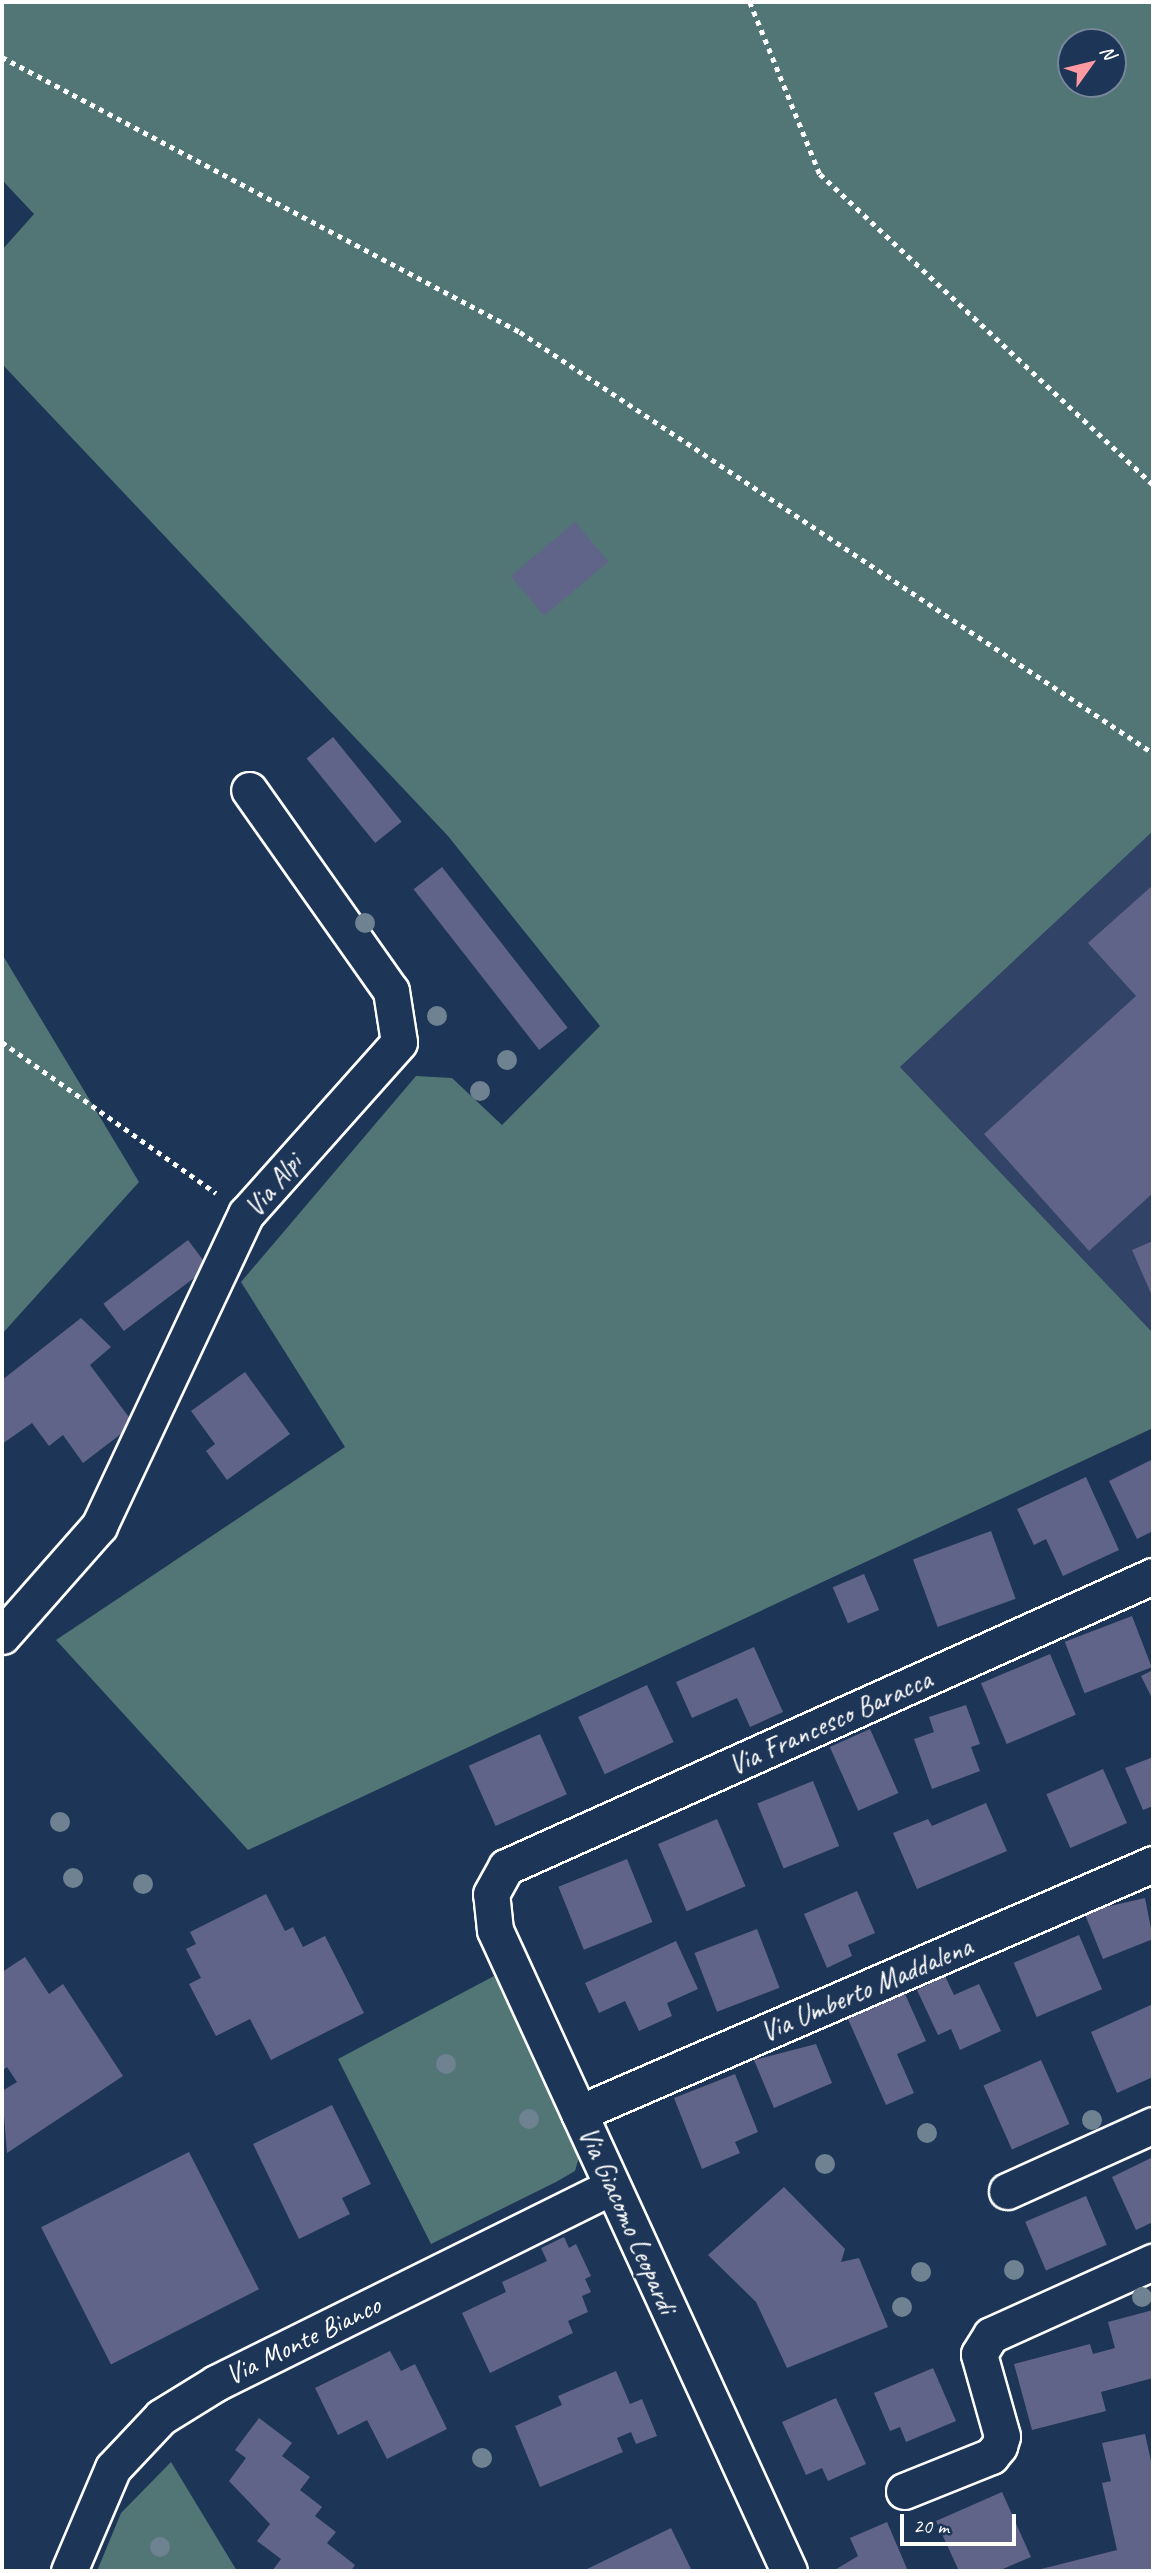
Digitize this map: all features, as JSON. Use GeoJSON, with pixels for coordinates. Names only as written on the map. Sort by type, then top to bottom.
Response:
{"type":"FeatureCollection","features":[{"type":"Feature","properties":{"kind":"street","name":"Via Alpi"},"geometry":{"type":"LineString","coordinates":[[2,1636],[99,1527],[246,1214],[399,1042],[400,1018],[391,991],[249,790]]}},
{"type":"Feature","properties":{"kind":"street","name":"Via Francesco Baracca"},"geometry":{"type":"LineString","coordinates":[[506,1867],[1153,1576]]}},
{"type":"Feature","properties":{"kind":"street","name":"Via Umberto Maddalena"},"geometry":{"type":"LineString","coordinates":[[579,2113],[1153,1864]]}},
{"type":"Feature","properties":{"kind":"street","name":"Via Giacomo Leopardi"},"geometry":{"type":"LineString","coordinates":[[506,1867],[491,1894],[495,1930],[789,2571]]}},
{"type":"Feature","properties":{"kind":"street"},"geometry":{"type":"LineString","coordinates":[[1007,2191],[1153,2125]]}},
{"type":"Feature","properties":{"kind":"street","name":"Via Monte Bianco"},"geometry":{"type":"LineString","coordinates":[[69,2571],[113,2468],[161,2417],[216,2383],[611,2187]]}},
{"type":"Feature","properties":{"kind":"street"},"geometry":{"type":"LineString","coordinates":[[904,2491],[991,2456],[999,2446],[1002,2436],[979,2354],[991,2335],[1153,2262]]}},
{"type":"Feature","properties":{"kind":"path"},"geometry":{"type":"LineString","coordinates":[[750,2],[820,174],[1153,485]]}},
{"type":"Feature","properties":{"kind":"path"},"geometry":{"type":"LineString","coordinates":[[2,57],[520,332],[1153,752]]}},
{"type":"Feature","properties":{"kind":"path"},"geometry":{"type":"LineString","coordinates":[[2,1042],[246,1214]]}},
{"type":"Feature","properties":{"kind":"shaded area"},"geometry":{"type":"Polygon","coordinates":[[[1153,831],[1153,1333],[900,1067],[1153,831]]]}},
{"type":"Feature","properties":{"kind":"green space"},"geometry":{"type":"Polygon","coordinates":[[[2,2],[1153,2],[1153,831],[900,1067],[1153,1333],[1153,1428],[248,1850],[56,1640],[345,1447],[241,1282],[416,1076],[452,1078],[502,1125],[600,1026],[448,836],[2,364],[2,250],[34,214],[2,180],[2,2]]]}},
{"type":"Feature","properties":{"kind":"green space"},"geometry":{"type":"Polygon","coordinates":[[[2,954],[139,1182],[2,1334],[2,954]]]}},
{"type":"Feature","properties":{"kind":"green space"},"geometry":{"type":"Polygon","coordinates":[[[494,1976],[580,2154],[575,2171],[431,2244],[338,2059],[494,1976]]]}},
{"type":"Feature","properties":{"kind":"green space"},"geometry":{"type":"Polygon","coordinates":[[[171,2462],[237,2571],[97,2571],[121,2513],[171,2462]]]}},
{"type":"Feature","properties":{"kind":"building"},"geometry":{"type":"Polygon","coordinates":[[[575,522],[608,562],[544,616],[511,576],[575,522]]]}},
{"type":"Feature","properties":{"kind":"building"},"geometry":{"type":"Polygon","coordinates":[[[333,737],[402,822],[375,843],[307,758],[333,737]]]}},
{"type":"Feature","properties":{"kind":"building"},"geometry":{"type":"Polygon","coordinates":[[[442,867],[568,1028],[539,1050],[414,889],[442,867]]]}},
{"type":"Feature","properties":{"kind":"building"},"geometry":{"type":"Polygon","coordinates":[[[1153,885],[1153,1193],[1089,1251],[984,1134],[1136,996],[1088,943],[1153,885]]]}},
{"type":"Feature","properties":{"kind":"building"},"geometry":{"type":"Polygon","coordinates":[[[188,1240],[208,1267],[124,1331],[103,1304],[188,1240]]]}},
{"type":"Feature","properties":{"kind":"building"},"geometry":{"type":"Polygon","coordinates":[[[1153,1241],[1153,1298],[1132,1250],[1153,1241]]]}},
{"type":"Feature","properties":{"kind":"building"},"geometry":{"type":"Polygon","coordinates":[[[81,1318],[111,1347],[90,1365],[134,1424],[83,1463],[63,1435],[49,1446],[32,1423],[2,1444],[2,1380],[81,1318]]]}},
{"type":"Feature","properties":{"kind":"building"},"geometry":{"type":"Polygon","coordinates":[[[245,1372],[290,1434],[227,1480],[206,1451],[215,1444],[191,1411],[245,1372]]]}},
{"type":"Feature","properties":{"kind":"building"},"geometry":{"type":"Polygon","coordinates":[[[1153,1459],[1153,1531],[1137,1539],[1109,1481],[1153,1459]]]}},
{"type":"Feature","properties":{"kind":"building"},"geometry":{"type":"Polygon","coordinates":[[[1086,1477],[1119,1550],[1063,1576],[1046,1539],[1034,1545],[1017,1509],[1086,1477]]]}},
{"type":"Feature","properties":{"kind":"building"},"geometry":{"type":"Polygon","coordinates":[[[991,1531],[1016,1599],[938,1627],[913,1559],[991,1531]]]}},
{"type":"Feature","properties":{"kind":"building"},"geometry":{"type":"Polygon","coordinates":[[[864,1574],[879,1610],[848,1623],[833,1587],[864,1574]]]}},
{"type":"Feature","properties":{"kind":"building"},"geometry":{"type":"Polygon","coordinates":[[[1132,1616],[1152,1667],[1084,1693],[1065,1642],[1132,1616]]]}},
{"type":"Feature","properties":{"kind":"building"},"geometry":{"type":"Polygon","coordinates":[[[754,1647],[783,1712],[750,1727],[737,1698],[692,1718],[676,1682],[754,1647]]]}},
{"type":"Feature","properties":{"kind":"building"},"geometry":{"type":"Polygon","coordinates":[[[1050,1654],[1076,1715],[1007,1744],[981,1683],[1050,1654]]]}},
{"type":"Feature","properties":{"kind":"building"},"geometry":{"type":"Polygon","coordinates":[[[1153,1670],[1153,1700],[1141,1676],[1153,1670]]]}},
{"type":"Feature","properties":{"kind":"building"},"geometry":{"type":"Polygon","coordinates":[[[647,1685],[674,1742],[605,1774],[578,1717],[647,1685]]]}},
{"type":"Feature","properties":{"kind":"building"},"geometry":{"type":"Polygon","coordinates":[[[966,1705],[980,1744],[971,1747],[980,1771],[932,1789],[914,1739],[934,1732],[929,1717],[966,1705]]]}},
{"type":"Feature","properties":{"kind":"building"},"geometry":{"type":"Polygon","coordinates":[[[870,1729],[898,1793],[858,1811],[830,1747],[870,1729]]]}},
{"type":"Feature","properties":{"kind":"building"},"geometry":{"type":"Polygon","coordinates":[[[540,1734],[567,1794],[496,1826],[469,1766],[540,1734]]]}},
{"type":"Feature","properties":{"kind":"building"},"geometry":{"type":"Polygon","coordinates":[[[1153,1757],[1153,1806],[1143,1810],[1125,1768],[1153,1757]]]}},
{"type":"Feature","properties":{"kind":"building"},"geometry":{"type":"Polygon","coordinates":[[[1103,1769],[1127,1823],[1070,1848],[1046,1794],[1103,1769]]]}},
{"type":"Feature","properties":{"kind":"building"},"geometry":{"type":"Polygon","coordinates":[[[813,1781],[839,1846],[784,1868],[757,1803],[813,1781]]]}},
{"type":"Feature","properties":{"kind":"building"},"geometry":{"type":"Polygon","coordinates":[[[986,1803],[1007,1851],[917,1889],[893,1833],[928,1819],[932,1826],[986,1803]]]}},
{"type":"Feature","properties":{"kind":"building"},"geometry":{"type":"Polygon","coordinates":[[[717,1819],[746,1886],[687,1911],[658,1844],[717,1819]]]}},
{"type":"Feature","properties":{"kind":"building"},"geometry":{"type":"Polygon","coordinates":[[[627,1859],[652,1922],[584,1950],[558,1887],[627,1859]]]}},
{"type":"Feature","properties":{"kind":"building"},"geometry":{"type":"Polygon","coordinates":[[[857,1891],[875,1933],[848,1945],[852,1956],[827,1968],[804,1914],[857,1891]]]}},
{"type":"Feature","properties":{"kind":"building"},"geometry":{"type":"Polygon","coordinates":[[[266,1894],[285,1931],[293,1927],[303,1947],[325,1936],[364,2013],[271,2060],[250,2019],[216,2036],[189,1984],[201,1978],[186,1949],[196,1944],[190,1932],[266,1894]]]}},
{"type":"Feature","properties":{"kind":"building"},"geometry":{"type":"Polygon","coordinates":[[[1145,1898],[1153,1939],[1103,1959],[1084,1912],[1145,1898]]]}},
{"type":"Feature","properties":{"kind":"building"},"geometry":{"type":"Polygon","coordinates":[[[757,1929],[780,1988],[717,2012],[694,1953],[757,1929]]]}},
{"type":"Feature","properties":{"kind":"building"},"geometry":{"type":"Polygon","coordinates":[[[1079,1935],[1102,1989],[1037,2017],[1014,1963],[1079,1935]]]}},
{"type":"Feature","properties":{"kind":"building"},"geometry":{"type":"Polygon","coordinates":[[[676,1941],[698,1989],[667,2003],[672,2016],[639,2031],[625,2001],[599,2013],[585,1983],[676,1941]]]}},
{"type":"Feature","properties":{"kind":"building"},"geometry":{"type":"Polygon","coordinates":[[[25,1957],[49,1994],[63,1984],[123,2076],[7,2153],[2,2091],[17,2082],[7,2067],[2,2071],[2,1972],[25,1957]]]}},
{"type":"Feature","properties":{"kind":"building"},"geometry":{"type":"Polygon","coordinates":[[[945,1976],[954,1995],[979,1984],[1001,2031],[960,2050],[951,2029],[938,2035],[917,1990],[945,1976]]]}},
{"type":"Feature","properties":{"kind":"building"},"geometry":{"type":"Polygon","coordinates":[[[905,1994],[926,2041],[897,2054],[914,2093],[886,2105],[848,2019],[905,1994]]]}},
{"type":"Feature","properties":{"kind":"building"},"geometry":{"type":"Polygon","coordinates":[[[1153,2004],[1153,2077],[1117,2093],[1091,2032],[1153,2004]]]}},
{"type":"Feature","properties":{"kind":"building"},"geometry":{"type":"Polygon","coordinates":[[[816,2044],[832,2083],[774,2108],[754,2060],[816,2044]]]}},
{"type":"Feature","properties":{"kind":"building"},"geometry":{"type":"Polygon","coordinates":[[[1041,2060],[1069,2124],[1012,2150],[983,2086],[1041,2060]]]}},
{"type":"Feature","properties":{"kind":"building"},"geometry":{"type":"Polygon","coordinates":[[[735,2074],[758,2132],[735,2142],[740,2153],[702,2169],[674,2098],[735,2074]]]}},
{"type":"Feature","properties":{"kind":"building"},"geometry":{"type":"Polygon","coordinates":[[[332,2105],[371,2184],[342,2198],[350,2214],[299,2239],[253,2144],[332,2105]]]}},
{"type":"Feature","properties":{"kind":"building"},"geometry":{"type":"Polygon","coordinates":[[[189,2152],[259,2289],[111,2365],[41,2227],[189,2152]]]}},
{"type":"Feature","properties":{"kind":"building"},"geometry":{"type":"Polygon","coordinates":[[[1153,2157],[1153,2222],[1136,2230],[1112,2177],[1153,2157]]]}},
{"type":"Feature","properties":{"kind":"building"},"geometry":{"type":"Polygon","coordinates":[[[784,2187],[845,2249],[841,2262],[859,2258],[888,2327],[787,2368],[756,2302],[708,2255],[784,2187]]]}},
{"type":"Feature","properties":{"kind":"building"},"geometry":{"type":"Polygon","coordinates":[[[1086,2196],[1107,2245],[1046,2271],[1025,2222],[1086,2196]]]}},
{"type":"Feature","properties":{"kind":"building"},"geometry":{"type":"Polygon","coordinates":[[[564,2237],[569,2248],[576,2244],[591,2276],[585,2279],[591,2292],[582,2296],[588,2312],[568,2321],[573,2333],[490,2373],[462,2313],[506,2292],[502,2282],[547,2261],[541,2248],[564,2237]]]}},
{"type":"Feature","properties":{"kind":"building"},"geometry":{"type":"Polygon","coordinates":[[[1153,2310],[1153,2378],[1101,2392],[1106,2411],[1032,2430],[1014,2364],[1090,2344],[1093,2354],[1115,2348],[1108,2322],[1153,2310]]]}},
{"type":"Feature","properties":{"kind":"building"},"geometry":{"type":"Polygon","coordinates":[[[390,2351],[401,2371],[415,2364],[447,2429],[387,2459],[367,2420],[338,2435],[315,2388],[390,2351]]]}},
{"type":"Feature","properties":{"kind":"building"},"geometry":{"type":"Polygon","coordinates":[[[933,2368],[956,2421],[906,2442],[900,2427],[890,2431],[874,2393],[933,2368]]]}},
{"type":"Feature","properties":{"kind":"building"},"geometry":{"type":"Polygon","coordinates":[[[616,2371],[630,2404],[642,2399],[657,2436],[636,2444],[631,2432],[617,2438],[623,2452],[540,2487],[515,2426],[562,2405],[558,2396],[616,2371]]]}},
{"type":"Feature","properties":{"kind":"building"},"geometry":{"type":"Polygon","coordinates":[[[836,2398],[866,2464],[828,2481],[822,2468],[806,2475],[782,2422],[836,2398]]]}},
{"type":"Feature","properties":{"kind":"building"},"geometry":{"type":"Polygon","coordinates":[[[259,2418],[292,2443],[282,2456],[310,2477],[300,2490],[322,2507],[315,2516],[336,2532],[327,2543],[355,2565],[351,2571],[272,2571],[281,2559],[257,2541],[270,2524],[229,2481],[246,2458],[235,2450],[259,2418]]]}},
{"type":"Feature","properties":{"kind":"building"},"geometry":{"type":"Polygon","coordinates":[[[1145,2434],[1153,2470],[1153,2571],[1033,2571],[1117,2550],[1102,2483],[1111,2481],[1102,2443],[1145,2434]]]}},
{"type":"Feature","properties":{"kind":"building"},"geometry":{"type":"Polygon","coordinates":[[[1002,2492],[1031,2557],[998,2571],[959,2571],[936,2521],[1002,2492]]]}},
{"type":"Feature","properties":{"kind":"building"},"geometry":{"type":"Polygon","coordinates":[[[887,2522],[908,2571],[833,2571],[858,2556],[850,2538],[887,2522]]]}},
{"type":"Feature","properties":{"kind":"building"},"geometry":{"type":"Polygon","coordinates":[[[671,2528],[692,2571],[583,2571],[671,2528]]]}}]}
